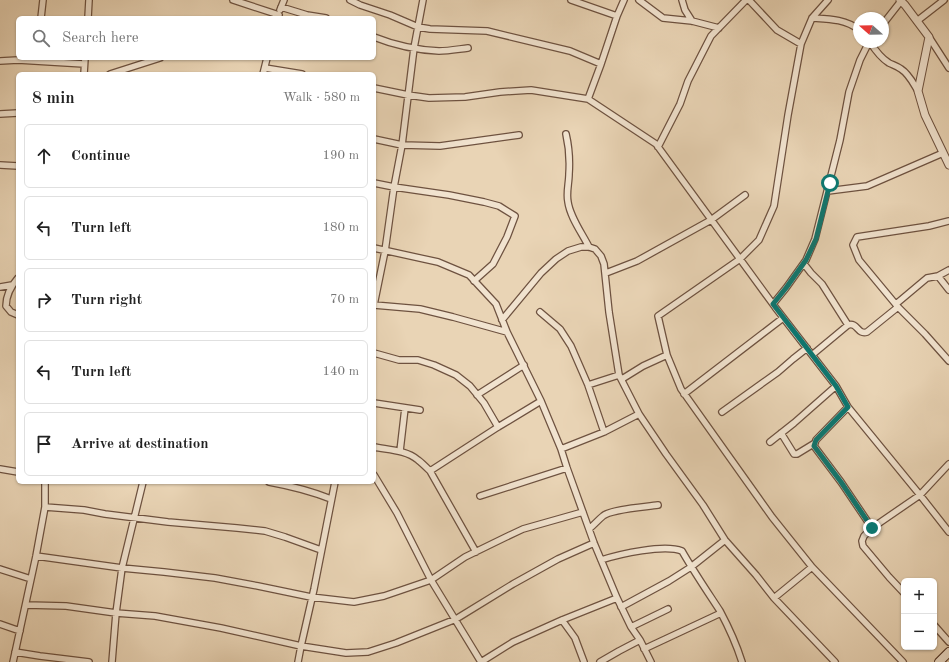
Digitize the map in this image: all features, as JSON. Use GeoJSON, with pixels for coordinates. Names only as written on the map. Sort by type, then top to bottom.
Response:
{"type":"FeatureCollection","features":[{"type":"Feature","properties":{"kind":"main road"},"geometry":{"type":"LineString","coordinates":[[940,662],[949,652]]}},
{"type":"Feature","properties":{"kind":"street"},"geometry":{"type":"LineString","coordinates":[[41,16],[43,0]]}},
{"type":"Feature","properties":{"kind":"street"},"geometry":{"type":"LineString","coordinates":[[88,16],[89,0]]}},
{"type":"Feature","properties":{"kind":"street"},"geometry":{"type":"LineString","coordinates":[[233,0],[275,16]]}},
{"type":"Feature","properties":{"kind":"street"},"geometry":{"type":"LineString","coordinates":[[278,16],[284,0]]}},
{"type":"Feature","properties":{"kind":"street"},"geometry":{"type":"LineString","coordinates":[[350,0],[418,27],[430,29],[487,31],[570,50],[601,64]]}},
{"type":"Feature","properties":{"kind":"street"},"geometry":{"type":"LineString","coordinates":[[376,295],[385,251],[402,145],[414,48],[423,0]]}},
{"type":"Feature","properties":{"kind":"street"},"geometry":{"type":"LineString","coordinates":[[571,0],[617,16]]}},
{"type":"Feature","properties":{"kind":"street"},"geometry":{"type":"LineString","coordinates":[[588,99],[624,0]]}},
{"type":"Feature","properties":{"kind":"street"},"geometry":{"type":"LineString","coordinates":[[639,0],[663,18],[719,28]]}},
{"type":"Feature","properties":{"kind":"street"},"geometry":{"type":"LineString","coordinates":[[682,0],[685,10],[692,22]]}},
{"type":"Feature","properties":{"kind":"street"},"geometry":{"type":"LineString","coordinates":[[658,147],[680,104],[688,81],[711,36],[747,0],[777,30],[801,44]]}},
{"type":"Feature","properties":{"kind":"street"},"geometry":{"type":"LineString","coordinates":[[828,0],[812,18],[801,44],[774,206],[759,240],[740,259],[658,316],[667,355],[684,394],[772,517],[812,567],[903,662]]}},
{"type":"Feature","properties":{"kind":"street"},"geometry":{"type":"LineString","coordinates":[[889,16],[901,0],[929,37],[949,68]]}},
{"type":"Feature","properties":{"kind":"street"},"geometry":{"type":"LineString","coordinates":[[917,21],[944,0]]}},
{"type":"Feature","properties":{"kind":"street"},"geometry":{"type":"LineString","coordinates":[[281,8],[315,16]]}},
{"type":"Feature","properties":{"kind":"street"},"geometry":{"type":"LineString","coordinates":[[812,18],[834,19],[853,26]]}},
{"type":"Feature","properties":{"kind":"street"},"geometry":{"type":"LineString","coordinates":[[918,91],[929,37]]}},
{"type":"Feature","properties":{"kind":"street"},"geometry":{"type":"LineString","coordinates":[[376,38],[414,48],[440,51],[468,48]]}},
{"type":"Feature","properties":{"kind":"street"},"geometry":{"type":"LineString","coordinates":[[773,304],[804,264],[816,239],[840,140],[849,92],[860,60],[867,48]]}},
{"type":"Feature","properties":{"kind":"street"},"geometry":{"type":"LineString","coordinates":[[874,48],[885,60],[900,68],[911,78],[918,91],[925,115],[949,165]]}},
{"type":"Feature","properties":{"kind":"street"},"geometry":{"type":"LineString","coordinates":[[944,60],[949,56]]}},
{"type":"Feature","properties":{"kind":"street"},"geometry":{"type":"LineString","coordinates":[[0,61],[18,60]]}},
{"type":"Feature","properties":{"kind":"street"},"geometry":{"type":"LineString","coordinates":[[62,60],[85,61],[84,72]]}},
{"type":"Feature","properties":{"kind":"street"},"geometry":{"type":"LineString","coordinates":[[116,72],[154,60]]}},
{"type":"Feature","properties":{"kind":"street"},"geometry":{"type":"LineString","coordinates":[[266,60],[264,71],[277,72]]}},
{"type":"Feature","properties":{"kind":"street"},"geometry":{"type":"LineString","coordinates":[[376,88],[429,98],[465,97],[500,92],[531,90],[588,99],[656,144],[783,318],[836,386],[848,407],[949,532]]}},
{"type":"Feature","properties":{"kind":"street"},"geometry":{"type":"LineString","coordinates":[[0,114],[16,113]]}},
{"type":"Feature","properties":{"kind":"street"},"geometry":{"type":"LineString","coordinates":[[566,134],[570,157],[567,194],[568,202],[589,247]]}},
{"type":"Feature","properties":{"kind":"street"},"geometry":{"type":"LineString","coordinates":[[376,139],[402,145],[440,146],[519,135]]}},
{"type":"Feature","properties":{"kind":"street"},"geometry":{"type":"LineString","coordinates":[[828,191],[867,186],[943,153]]}},
{"type":"Feature","properties":{"kind":"street"},"geometry":{"type":"LineString","coordinates":[[0,165],[16,166]]}},
{"type":"Feature","properties":{"kind":"street"},"geometry":{"type":"LineString","coordinates":[[376,184],[394,188],[449,195],[484,202],[499,206],[515,216],[507,237],[493,264],[474,281]]}},
{"type":"Feature","properties":{"kind":"street"},"geometry":{"type":"LineString","coordinates":[[606,273],[637,261],[711,220],[745,195]]}},
{"type":"Feature","properties":{"kind":"street"},"geometry":{"type":"LineString","coordinates":[[948,359],[897,306],[859,260],[853,245],[857,237],[929,226],[949,221]]}},
{"type":"Feature","properties":{"kind":"street"},"geometry":{"type":"LineString","coordinates":[[502,320],[541,273],[556,259],[568,251],[581,247],[589,247],[594,249],[601,256],[606,273],[609,312],[621,377],[639,414],[703,505],[725,540],[774,598],[835,662]]}},
{"type":"Feature","properties":{"kind":"street"},"geometry":{"type":"LineString","coordinates":[[376,249],[438,262],[469,275],[496,304],[507,332],[541,401],[561,449],[566,468],[594,543],[617,598],[631,627],[640,640],[651,662]]}},
{"type":"Feature","properties":{"kind":"street"},"geometry":{"type":"LineString","coordinates":[[804,264],[822,284],[848,325]]}},
{"type":"Feature","properties":{"kind":"street"},"geometry":{"type":"LineString","coordinates":[[812,355],[848,325],[855,325],[864,334],[927,278],[938,276],[949,270]]}},
{"type":"Feature","properties":{"kind":"street"},"geometry":{"type":"LineString","coordinates":[[938,276],[949,290]]}},
{"type":"Feature","properties":{"kind":"street"},"geometry":{"type":"LineString","coordinates":[[16,280],[12,285],[6,300],[6,306],[16,315]]}},
{"type":"Feature","properties":{"kind":"street"},"geometry":{"type":"LineString","coordinates":[[0,287],[12,285]]}},
{"type":"Feature","properties":{"kind":"street"},"geometry":{"type":"LineString","coordinates":[[376,305],[420,309],[507,332]]}},
{"type":"Feature","properties":{"kind":"street"},"geometry":{"type":"LineString","coordinates":[[540,312],[560,329],[568,340],[588,385],[604,432]]}},
{"type":"Feature","properties":{"kind":"street"},"geometry":{"type":"LineString","coordinates":[[684,394],[783,318]]}},
{"type":"Feature","properties":{"kind":"street"},"geometry":{"type":"LineString","coordinates":[[722,412],[778,372],[807,348]]}},
{"type":"Feature","properties":{"kind":"street"},"geometry":{"type":"LineString","coordinates":[[376,354],[399,360],[418,360],[434,365],[456,375],[470,386],[484,403],[498,426]]}},
{"type":"Feature","properties":{"kind":"street"},"geometry":{"type":"LineString","coordinates":[[588,385],[621,377],[667,355]]}},
{"type":"Feature","properties":{"kind":"street"},"geometry":{"type":"LineString","coordinates":[[477,395],[524,365]]}},
{"type":"Feature","properties":{"kind":"street"},"geometry":{"type":"LineString","coordinates":[[770,442],[836,386]]}},
{"type":"Feature","properties":{"kind":"street"},"geometry":{"type":"LineString","coordinates":[[430,471],[498,426],[541,401]]}},
{"type":"Feature","properties":{"kind":"street"},"geometry":{"type":"LineString","coordinates":[[376,403],[420,410]]}},
{"type":"Feature","properties":{"kind":"street"},"geometry":{"type":"LineString","coordinates":[[781,433],[796,455],[815,443],[816,440],[848,407]]}},
{"type":"Feature","properties":{"kind":"street"},"geometry":{"type":"LineString","coordinates":[[400,451],[405,408]]}},
{"type":"Feature","properties":{"kind":"street"},"geometry":{"type":"LineString","coordinates":[[561,449],[604,432],[639,414]]}},
{"type":"Feature","properties":{"kind":"street"},"geometry":{"type":"LineString","coordinates":[[815,443],[814,446],[841,482],[872,528]]}},
{"type":"Feature","properties":{"kind":"street"},"geometry":{"type":"LineString","coordinates":[[376,447],[400,451],[407,454],[418,459],[430,471],[476,552]]}},
{"type":"Feature","properties":{"kind":"street"},"geometry":{"type":"LineString","coordinates":[[901,590],[864,546],[862,541],[864,536],[872,528],[920,495],[949,464]]}},
{"type":"Feature","properties":{"kind":"street"},"geometry":{"type":"LineString","coordinates":[[480,496],[566,468]]}},
{"type":"Feature","properties":{"kind":"street"},"geometry":{"type":"LineString","coordinates":[[0,469],[16,472]]}},
{"type":"Feature","properties":{"kind":"street"},"geometry":{"type":"LineString","coordinates":[[376,478],[397,513],[431,580],[481,662],[513,642],[617,598]]}},
{"type":"Feature","properties":{"kind":"street"},"geometry":{"type":"LineString","coordinates":[[13,662],[26,605],[45,507],[45,484]]}},
{"type":"Feature","properties":{"kind":"street"},"geometry":{"type":"LineString","coordinates":[[112,662],[116,613],[122,568],[142,484]]}},
{"type":"Feature","properties":{"kind":"street"},"geometry":{"type":"LineString","coordinates":[[278,484],[310,491],[331,499]]}},
{"type":"Feature","properties":{"kind":"street"},"geometry":{"type":"LineString","coordinates":[[298,662],[335,484]]}},
{"type":"Feature","properties":{"kind":"street"},"geometry":{"type":"LineString","coordinates":[[589,529],[603,516],[611,512],[658,505]]}},
{"type":"Feature","properties":{"kind":"street"},"geometry":{"type":"LineString","coordinates":[[45,507],[84,510],[134,518],[202,526],[265,531],[321,550]]}},
{"type":"Feature","properties":{"kind":"street"},"geometry":{"type":"LineString","coordinates":[[36,556],[122,568],[215,578],[311,597],[354,602],[384,596],[431,580],[465,557],[506,537],[523,530],[583,512]]}},
{"type":"Feature","properties":{"kind":"street"},"geometry":{"type":"LineString","coordinates":[[621,607],[669,581],[691,567],[725,540]]}},
{"type":"Feature","properties":{"kind":"street"},"geometry":{"type":"LineString","coordinates":[[26,605],[66,606],[116,613],[162,617],[235,631],[301,646],[346,653],[368,652],[456,620],[512,584],[558,558],[594,543]]}},
{"type":"Feature","properties":{"kind":"street"},"geometry":{"type":"LineString","coordinates":[[601,560],[616,555],[658,549],[677,549],[682,551],[720,613],[738,650],[742,662]]}},
{"type":"Feature","properties":{"kind":"street"},"geometry":{"type":"LineString","coordinates":[[774,598],[812,567]]}},
{"type":"Feature","properties":{"kind":"street"},"geometry":{"type":"LineString","coordinates":[[0,570],[31,579]]}},
{"type":"Feature","properties":{"kind":"street"},"geometry":{"type":"LineString","coordinates":[[631,627],[668,610]]}},
{"type":"Feature","properties":{"kind":"street"},"geometry":{"type":"LineString","coordinates":[[644,649],[720,613]]}},
{"type":"Feature","properties":{"kind":"street"},"geometry":{"type":"LineString","coordinates":[[562,620],[575,638],[584,662]]}},
{"type":"Feature","properties":{"kind":"street"},"geometry":{"type":"LineString","coordinates":[[0,624],[20,631]]}},
{"type":"Feature","properties":{"kind":"street"},"geometry":{"type":"LineString","coordinates":[[937,628],[949,642]]}},
{"type":"Feature","properties":{"kind":"street"},"geometry":{"type":"LineString","coordinates":[[600,662],[640,640]]}},
{"type":"Feature","properties":{"kind":"street"},"geometry":{"type":"LineString","coordinates":[[15,652],[89,662]]}},
{"type":"Feature","properties":{"kind":"route"},"geometry":{"type":"LineString","coordinates":[[830,183],[816,239],[806,260],[773,304],[836,386],[848,407],[816,440],[814,446],[841,482],[872,528]]}}]}
